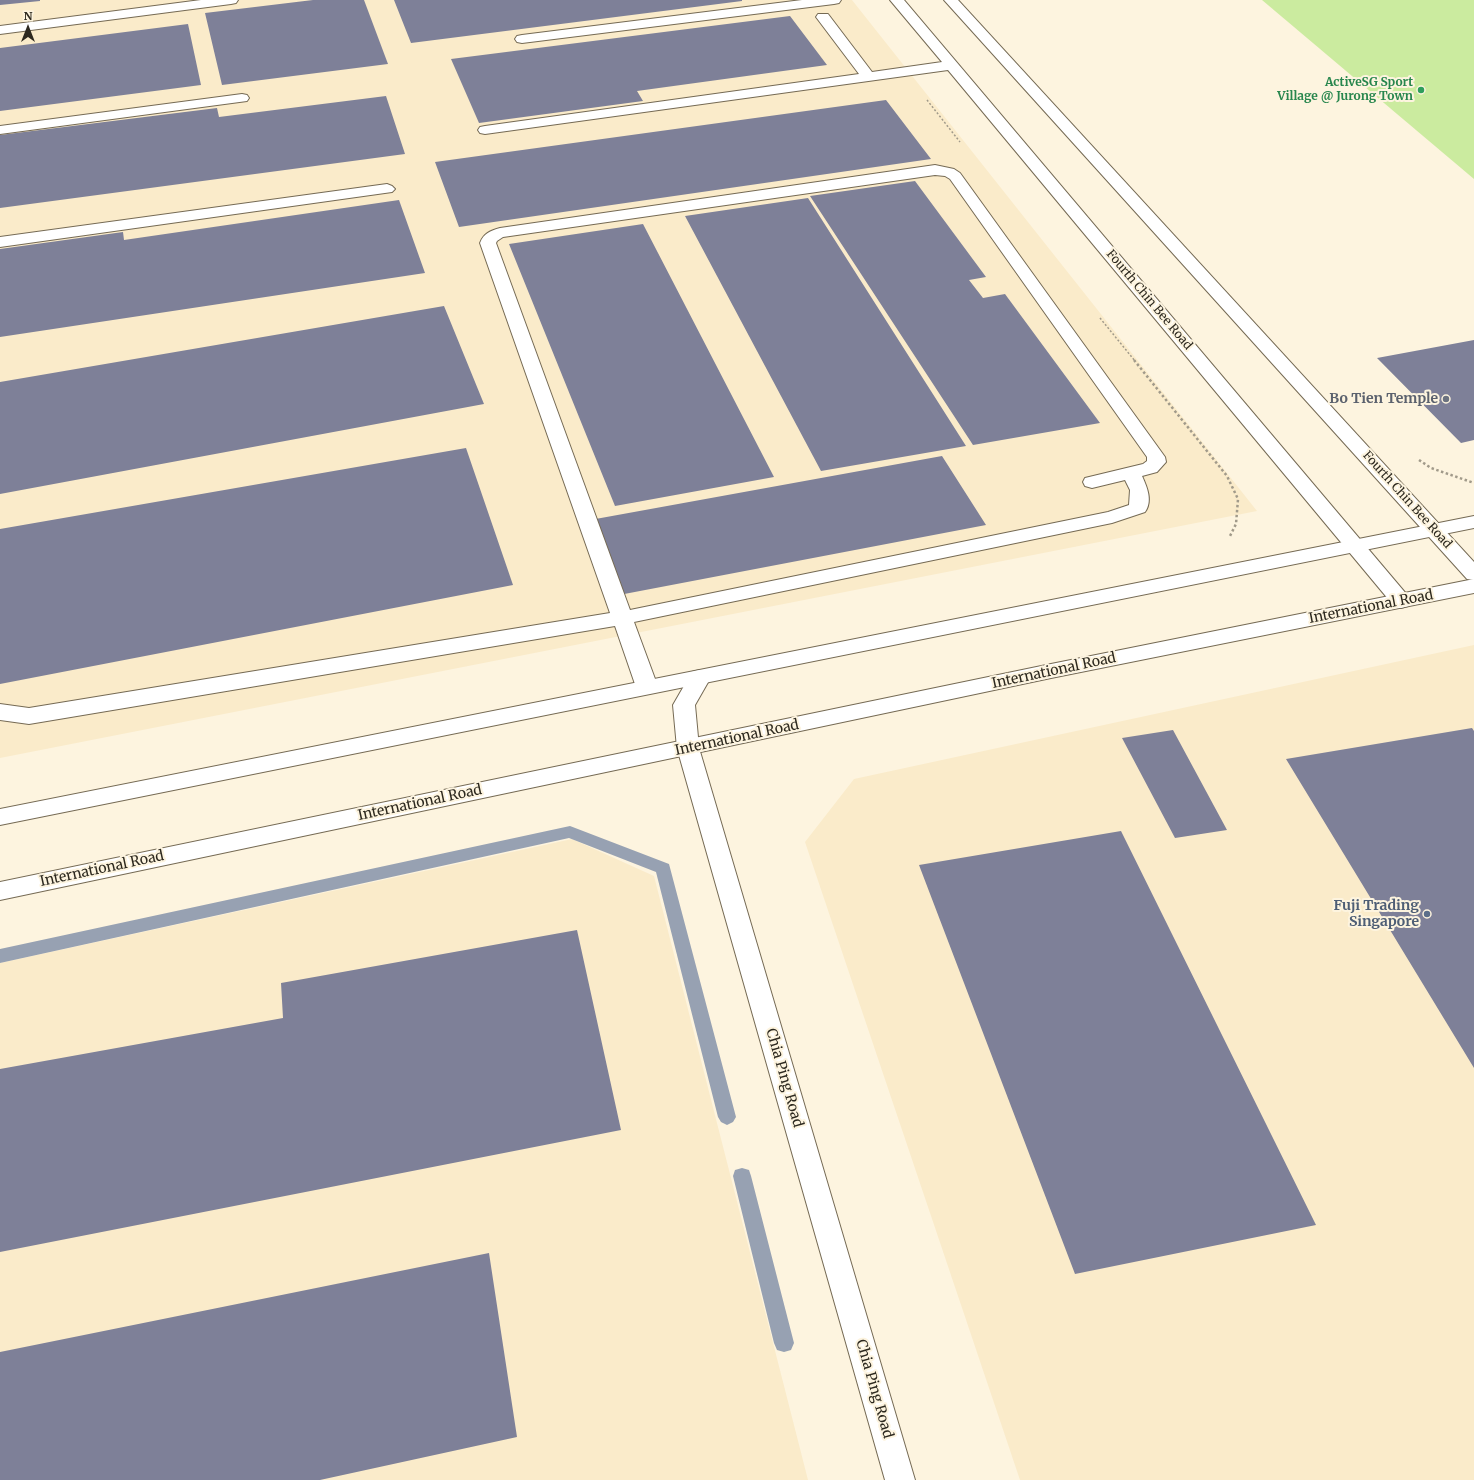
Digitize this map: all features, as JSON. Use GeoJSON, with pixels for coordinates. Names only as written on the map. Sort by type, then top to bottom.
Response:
{"type":"FeatureCollection","features":[{"type":"Feature","properties":{"kind":"street"},"geometry":{"type":"LineString","coordinates":[[0,30],[231,0]]}},
{"type":"Feature","properties":{"kind":"street"},"geometry":{"type":"LineString","coordinates":[[522,39],[792,3],[834,0]]}},
{"type":"Feature","properties":{"kind":"street","name":"Fourth Chin Bee Road"},"geometry":{"type":"LineString","coordinates":[[897,0],[1401,601]]}},
{"type":"Feature","properties":{"kind":"street","name":"Fourth Chin Bee Road"},"geometry":{"type":"LineString","coordinates":[[951,0],[1117,184],[1474,574]]}},
{"type":"Feature","properties":{"kind":"street"},"geometry":{"type":"LineString","coordinates":[[823,17],[868,76]]}},
{"type":"Feature","properties":{"kind":"street"},"geometry":{"type":"LineString","coordinates":[[485,130],[952,65]]}},
{"type":"Feature","properties":{"kind":"street"},"geometry":{"type":"LineString","coordinates":[[0,130],[242,98]]}},
{"type":"Feature","properties":{"kind":"street"},"geometry":{"type":"LineString","coordinates":[[647,687],[488,243],[489,238],[500,233],[934,170],[949,172],[955,176],[1153,452],[1157,462],[1150,468],[1092,482]]}},
{"type":"Feature","properties":{"kind":"street"},"geometry":{"type":"LineString","coordinates":[[0,242],[387,189]]}},
{"type":"Feature","properties":{"kind":"street"},"geometry":{"type":"LineString","coordinates":[[0,712],[30,716],[622,618],[1112,517],[1138,508],[1139,490],[1131,473]]}},
{"type":"Feature","properties":{"kind":"street"},"geometry":{"type":"LineString","coordinates":[[0,817],[1474,522]]}},
{"type":"Feature","properties":{"kind":"street","name":"International Road"},"geometry":{"type":"LineString","coordinates":[[0,891],[1051,671],[1474,586]]}},
{"type":"Feature","properties":{"kind":"street","name":"Chia Ping Road"},"geometry":{"type":"LineString","coordinates":[[700,677],[684,705],[688,748],[900,1480]]}},
{"type":"Feature","properties":{"kind":"shaded area"},"geometry":{"type":"Polygon","coordinates":[[[0,0],[852,0],[1257,511],[0,758],[0,0]]]}},
{"type":"Feature","properties":{"kind":"shaded area"},"geometry":{"type":"Polygon","coordinates":[[[1474,645],[1474,1480],[1020,1480],[805,842],[854,779],[1474,645]]]}},
{"type":"Feature","properties":{"kind":"shaded area"},"geometry":{"type":"Polygon","coordinates":[[[572,839],[654,876],[808,1480],[0,1480],[0,963],[572,839]]]}},
{"type":"Feature","properties":{"kind":"green space","name":"ActiveSG Sport Village @ Jurong Town"},"geometry":{"type":"Polygon","coordinates":[[[1262,0],[1474,0],[1474,179],[1262,0]]]}},
{"type":"Feature","properties":{"kind":"building"},"geometry":{"type":"Polygon","coordinates":[[[0,0],[40,0],[40,1],[0,5],[0,0]]]}},
{"type":"Feature","properties":{"kind":"building"},"geometry":{"type":"Polygon","coordinates":[[[313,0],[364,0],[388,64],[222,85],[205,13],[313,0]]]}},
{"type":"Feature","properties":{"kind":"building"},"geometry":{"type":"Polygon","coordinates":[[[394,0],[742,0],[742,1],[411,43],[394,0]]]}},
{"type":"Feature","properties":{"kind":"building"},"geometry":{"type":"Polygon","coordinates":[[[790,16],[827,65],[637,91],[643,101],[479,123],[451,59],[790,16]]]}},
{"type":"Feature","properties":{"kind":"building"},"geometry":{"type":"Polygon","coordinates":[[[188,24],[201,85],[0,111],[0,48],[188,24]]]}},
{"type":"Feature","properties":{"kind":"building"},"geometry":{"type":"Polygon","coordinates":[[[386,96],[405,154],[0,208],[0,135],[217,108],[219,117],[386,96]]]}},
{"type":"Feature","properties":{"kind":"building"},"geometry":{"type":"Polygon","coordinates":[[[886,100],[931,159],[459,227],[435,162],[886,100]]]}},
{"type":"Feature","properties":{"kind":"building"},"geometry":{"type":"Polygon","coordinates":[[[915,181],[986,277],[969,280],[983,298],[1005,294],[1100,423],[973,445],[810,196],[915,181]]]}},
{"type":"Feature","properties":{"kind":"building"},"geometry":{"type":"Polygon","coordinates":[[[808,198],[966,446],[821,471],[685,216],[808,198]]]}},
{"type":"Feature","properties":{"kind":"building"},"geometry":{"type":"Polygon","coordinates":[[[399,200],[425,273],[0,337],[0,249],[123,232],[124,240],[399,200]]]}},
{"type":"Feature","properties":{"kind":"building"},"geometry":{"type":"Polygon","coordinates":[[[643,224],[774,477],[615,506],[509,244],[643,224]]]}},
{"type":"Feature","properties":{"kind":"building"},"geometry":{"type":"Polygon","coordinates":[[[444,306],[484,404],[0,494],[0,382],[444,306]]]}},
{"type":"Feature","properties":{"kind":"building","name":"Bo Tien Temple"},"geometry":{"type":"Polygon","coordinates":[[[1474,340],[1474,440],[1461,443],[1377,358],[1474,340]]]}},
{"type":"Feature","properties":{"kind":"building"},"geometry":{"type":"Polygon","coordinates":[[[466,448],[513,585],[0,684],[0,529],[466,448]]]}},
{"type":"Feature","properties":{"kind":"building"},"geometry":{"type":"Polygon","coordinates":[[[942,456],[986,525],[619,595],[590,520],[942,456]]]}},
{"type":"Feature","properties":{"kind":"building","name":"Fuji Trading Singapore"},"geometry":{"type":"Polygon","coordinates":[[[1472,728],[1474,731],[1474,1068],[1286,759],[1472,728]]]}},
{"type":"Feature","properties":{"kind":"building"},"geometry":{"type":"Polygon","coordinates":[[[1173,730],[1227,830],[1175,838],[1122,738],[1173,730]]]}},
{"type":"Feature","properties":{"kind":"building"},"geometry":{"type":"Polygon","coordinates":[[[1121,831],[1316,1225],[1075,1274],[919,865],[1121,831]]]}},
{"type":"Feature","properties":{"kind":"building"},"geometry":{"type":"Polygon","coordinates":[[[577,930],[621,1130],[0,1252],[0,1069],[283,1018],[281,983],[577,930]]]}},
{"type":"Feature","properties":{"kind":"building"},"geometry":{"type":"Polygon","coordinates":[[[489,1253],[517,1437],[320,1480],[0,1480],[0,1352],[489,1253]]]}},
{"type":"Feature","properties":{"kind":"waterway"},"geometry":{"type":"LineString","coordinates":[[0,956],[570,832],[663,868],[727,1117]]}},
{"type":"Feature","properties":{"kind":"waterway"},"geometry":{"type":"LineString","coordinates":[[742,1176],[784,1343]]}},
{"type":"Feature","properties":{"kind":"place","name":"ActiveSG Sport Village @ Jurong Town"},"geometry":{"type":"Point","coordinates":[1421,90]}},
{"type":"Feature","properties":{"kind":"place","name":"Bo Tien Temple"},"geometry":{"type":"Point","coordinates":[1446,399]}},
{"type":"Feature","properties":{"kind":"place","name":"Fuji Trading Singapore"},"geometry":{"type":"Point","coordinates":[1427,914]}}]}
